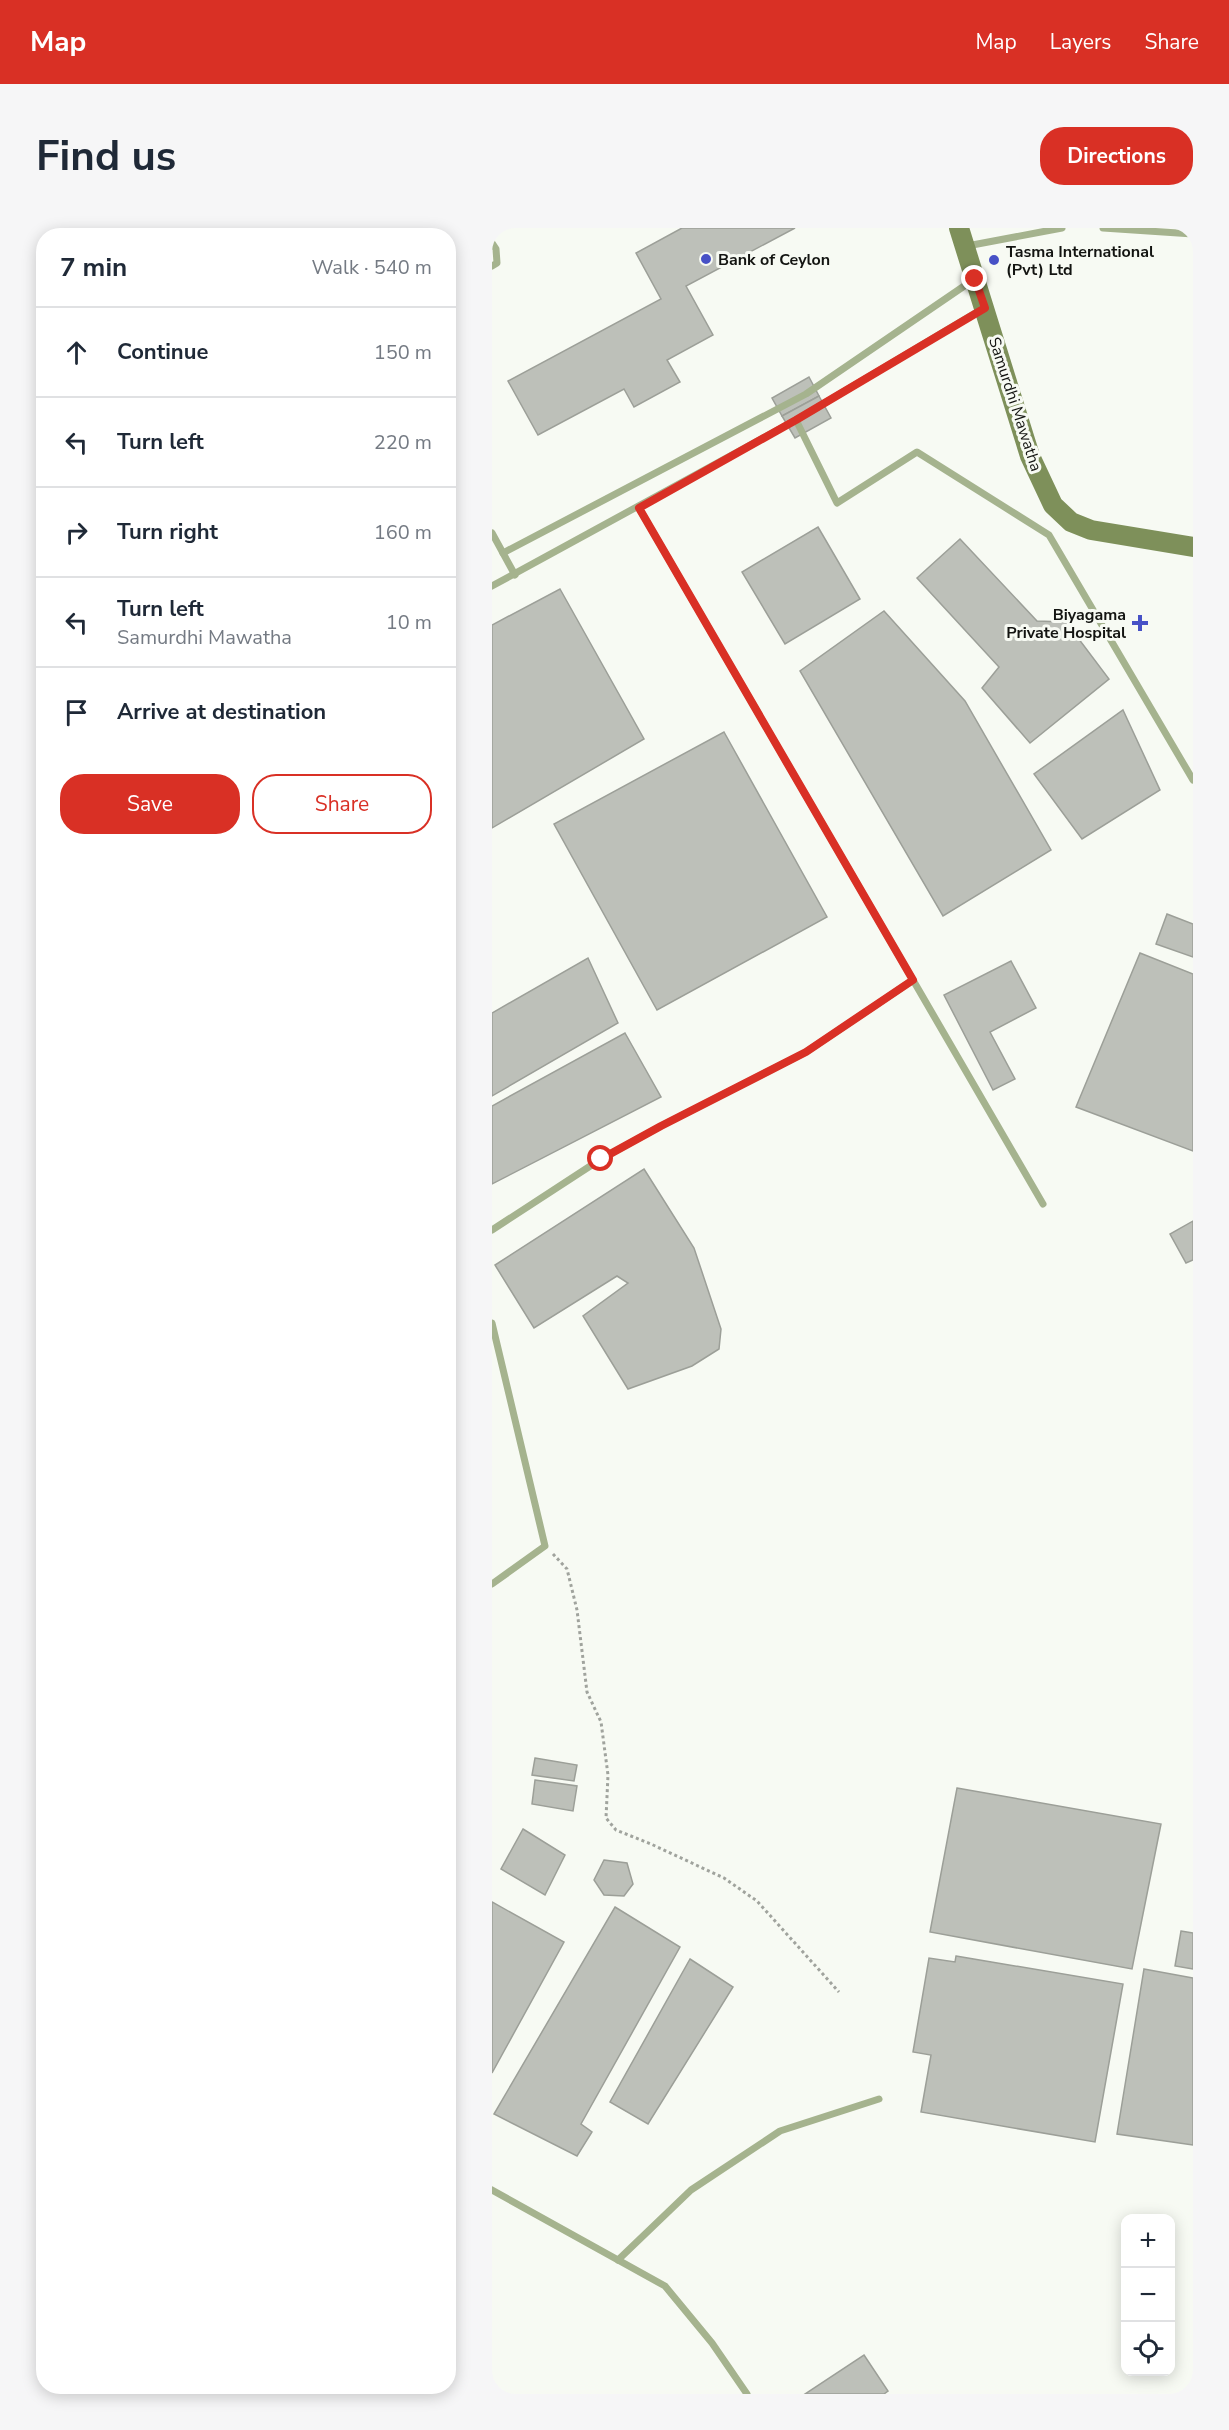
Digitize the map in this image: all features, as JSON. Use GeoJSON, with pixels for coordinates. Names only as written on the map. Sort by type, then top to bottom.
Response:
{"type":"FeatureCollection","features":[{"type":"Feature","properties":{"kind":"main road","name":"Samurdhi Mawatha"},"geometry":{"type":"LineString","coordinates":[[962,237],[1030,456],[1053,505],[1071,522],[1091,530],[1193,547]]}},
{"type":"Feature","properties":{"kind":"lane"},"geometry":{"type":"LineString","coordinates":[[962,237],[1062,228]]}},
{"type":"Feature","properties":{"kind":"lane"},"geometry":{"type":"LineString","coordinates":[[1102,228],[1193,234]]}},
{"type":"Feature","properties":{"kind":"lane"},"geometry":{"type":"LineString","coordinates":[[492,243],[496,249],[497,263],[492,266]]}},
{"type":"Feature","properties":{"kind":"lane"},"geometry":{"type":"LineString","coordinates":[[503,553],[806,394],[975,279]]}},
{"type":"Feature","properties":{"kind":"lane"},"geometry":{"type":"LineString","coordinates":[[492,586],[639,508],[796,420],[985,308]]}},
{"type":"Feature","properties":{"kind":"lane"},"geometry":{"type":"LineString","coordinates":[[796,420],[837,503],[917,452],[1049,535],[1193,780]]}},
{"type":"Feature","properties":{"kind":"lane"},"geometry":{"type":"LineString","coordinates":[[639,508],[1043,1204]]}},
{"type":"Feature","properties":{"kind":"lane"},"geometry":{"type":"LineString","coordinates":[[492,533],[515,575]]}},
{"type":"Feature","properties":{"kind":"lane"},"geometry":{"type":"LineString","coordinates":[[492,1230],[601,1159],[806,1052],[913,980]]}},
{"type":"Feature","properties":{"kind":"lane"},"geometry":{"type":"LineString","coordinates":[[492,1323],[545,1546],[492,1584]]}},
{"type":"Feature","properties":{"kind":"lane"},"geometry":{"type":"LineString","coordinates":[[618,2260],[692,2190],[780,2131],[879,2099]]}},
{"type":"Feature","properties":{"kind":"lane"},"geometry":{"type":"LineString","coordinates":[[492,2190],[665,2286],[712,2343],[747,2394]]}},
{"type":"Feature","properties":{"kind":"path"},"geometry":{"type":"LineString","coordinates":[[545,1546],[567,1569],[577,1610],[587,1692],[601,1722],[608,1775],[606,1818],[616,1830],[723,1878],[757,1901],[840,1992]]}},
{"type":"Feature","properties":{"kind":"building"},"geometry":{"type":"Polygon","coordinates":[[[682,228],[795,228],[686,286],[713,335],[667,360],[680,382],[634,407],[624,389],[538,435],[508,381],[661,299],[636,253],[682,228]]]}},
{"type":"Feature","properties":{"kind":"building"},"geometry":{"type":"Polygon","coordinates":[[[809,377],[819,396],[782,416],[772,398],[809,377]]]}},
{"type":"Feature","properties":{"kind":"building"},"geometry":{"type":"Polygon","coordinates":[[[819,396],[831,418],[795,438],[782,416],[819,396]]]}},
{"type":"Feature","properties":{"kind":"building"},"geometry":{"type":"Polygon","coordinates":[[[818,527],[860,599],[785,644],[742,572],[818,527]]]}},
{"type":"Feature","properties":{"kind":"building"},"geometry":{"type":"Polygon","coordinates":[[[960,539],[1037,621],[1066,622],[1109,679],[1030,743],[982,688],[999,667],[917,578],[960,539]]]}},
{"type":"Feature","properties":{"kind":"building"},"geometry":{"type":"Polygon","coordinates":[[[560,589],[644,739],[492,828],[492,625],[560,589]]]}},
{"type":"Feature","properties":{"kind":"building"},"geometry":{"type":"Polygon","coordinates":[[[884,611],[965,701],[1051,850],[943,916],[800,671],[884,611]]]}},
{"type":"Feature","properties":{"kind":"building"},"geometry":{"type":"Polygon","coordinates":[[[1123,710],[1160,790],[1082,839],[1034,774],[1123,710]]]}},
{"type":"Feature","properties":{"kind":"building"},"geometry":{"type":"Polygon","coordinates":[[[724,732],[827,917],[657,1010],[554,824],[724,732]]]}},
{"type":"Feature","properties":{"kind":"building"},"geometry":{"type":"Polygon","coordinates":[[[1167,914],[1193,924],[1193,957],[1156,944],[1167,914]]]}},
{"type":"Feature","properties":{"kind":"building"},"geometry":{"type":"Polygon","coordinates":[[[1140,953],[1193,974],[1193,1151],[1076,1107],[1140,953]]]}},
{"type":"Feature","properties":{"kind":"building"},"geometry":{"type":"Polygon","coordinates":[[[588,958],[618,1023],[492,1096],[492,1013],[588,958]]]}},
{"type":"Feature","properties":{"kind":"building"},"geometry":{"type":"Polygon","coordinates":[[[1011,961],[1036,1008],[990,1032],[1015,1079],[993,1090],[944,995],[1011,961]]]}},
{"type":"Feature","properties":{"kind":"building"},"geometry":{"type":"Polygon","coordinates":[[[625,1033],[661,1097],[492,1184],[492,1106],[625,1033]]]}},
{"type":"Feature","properties":{"kind":"building"},"geometry":{"type":"Polygon","coordinates":[[[644,1169],[694,1248],[721,1329],[719,1349],[692,1366],[628,1389],[583,1316],[628,1283],[617,1276],[534,1328],[495,1265],[644,1169]]]}},
{"type":"Feature","properties":{"kind":"building"},"geometry":{"type":"Polygon","coordinates":[[[1193,1221],[1193,1260],[1186,1263],[1170,1234],[1193,1221]]]}},
{"type":"Feature","properties":{"kind":"building"},"geometry":{"type":"Polygon","coordinates":[[[535,1758],[577,1765],[574,1781],[532,1775],[535,1758]]]}},
{"type":"Feature","properties":{"kind":"building"},"geometry":{"type":"Polygon","coordinates":[[[535,1780],[577,1786],[573,1811],[532,1804],[535,1780]]]}},
{"type":"Feature","properties":{"kind":"building"},"geometry":{"type":"Polygon","coordinates":[[[957,1788],[1161,1824],[1132,1969],[930,1932],[957,1788]]]}},
{"type":"Feature","properties":{"kind":"building"},"geometry":{"type":"Polygon","coordinates":[[[523,1829],[565,1855],[545,1895],[501,1869],[523,1829]]]}},
{"type":"Feature","properties":{"kind":"building"},"geometry":{"type":"Polygon","coordinates":[[[604,1860],[627,1863],[633,1884],[624,1896],[604,1895],[594,1880],[604,1860]]]}},
{"type":"Feature","properties":{"kind":"building"},"geometry":{"type":"Polygon","coordinates":[[[492,1902],[564,1942],[492,2073],[492,1902]]]}},
{"type":"Feature","properties":{"kind":"building"},"geometry":{"type":"Polygon","coordinates":[[[615,1907],[680,1947],[581,2124],[592,2132],[577,2156],[494,2114],[615,1907]]]}},
{"type":"Feature","properties":{"kind":"building"},"geometry":{"type":"Polygon","coordinates":[[[1181,1931],[1193,1933],[1193,1969],[1175,1966],[1181,1931]]]}},
{"type":"Feature","properties":{"kind":"building"},"geometry":{"type":"Polygon","coordinates":[[[956,1956],[1123,1984],[1095,2142],[921,2112],[931,2055],[913,2052],[929,1958],[955,1962],[956,1956]]]}},
{"type":"Feature","properties":{"kind":"building"},"geometry":{"type":"Polygon","coordinates":[[[690,1959],[733,1987],[648,2124],[610,2102],[690,1959]]]}},
{"type":"Feature","properties":{"kind":"building"},"geometry":{"type":"Polygon","coordinates":[[[1144,1969],[1193,1978],[1193,2145],[1117,2134],[1144,1969]]]}},
{"type":"Feature","properties":{"kind":"building"},"geometry":{"type":"Polygon","coordinates":[[[864,2355],[888,2391],[884,2394],[805,2394],[864,2355]]]}},
{"type":"Feature","properties":{"kind":"place","name":"Bank of Ceylon"},"geometry":{"type":"Point","coordinates":[706,259]}},
{"type":"Feature","properties":{"kind":"place","name":"Tasma International (Pvt) Ltd"},"geometry":{"type":"Point","coordinates":[994,260]}},
{"type":"Feature","properties":{"kind":"place","name":"Biyagama Private Hospital"},"geometry":{"type":"Point","coordinates":[1140,623]}},
{"type":"Feature","properties":{"kind":"route"},"geometry":{"type":"LineString","coordinates":[[601,1159],[806,1052],[913,980],[639,508],[796,420],[985,308],[975,279]]}}]}
